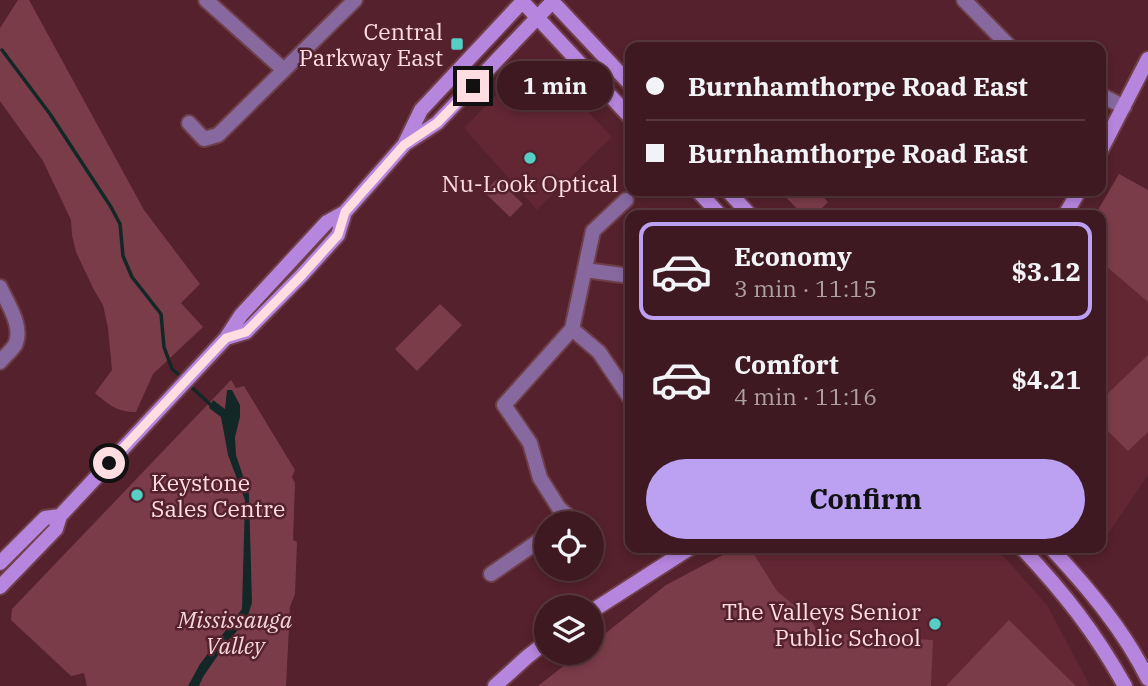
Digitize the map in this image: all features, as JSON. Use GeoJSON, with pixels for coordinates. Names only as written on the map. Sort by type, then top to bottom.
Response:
{"type":"FeatureCollection","features":[{"type":"Feature","properties":{"kind":"main road"},"geometry":{"type":"LineString","coordinates":[[0,587],[56,529],[60,516],[226,338],[241,315],[327,222],[345,212],[404,145],[437,123],[553,0],[625,79]]}},
{"type":"Feature","properties":{"kind":"main road"},"geometry":{"type":"LineString","coordinates":[[404,145],[421,110],[522,1],[625,112]]}},
{"type":"Feature","properties":{"kind":"main road"},"geometry":{"type":"LineString","coordinates":[[1106,141],[1148,59]]}},
{"type":"Feature","properties":{"kind":"main road"},"geometry":{"type":"LineString","coordinates":[[703,196],[715,210]]}},
{"type":"Feature","properties":{"kind":"main road"},"geometry":{"type":"LineString","coordinates":[[733,196],[745,210]]}},
{"type":"Feature","properties":{"kind":"main road"},"geometry":{"type":"LineString","coordinates":[[0,563],[45,518],[60,516]]}},
{"type":"Feature","properties":{"kind":"main road"},"geometry":{"type":"LineString","coordinates":[[604,603],[682,553]]}},
{"type":"Feature","properties":{"kind":"main road"},"geometry":{"type":"LineString","coordinates":[[1027,553],[1061,590],[1083,619],[1104,648],[1125,686]]}},
{"type":"Feature","properties":{"kind":"main road"},"geometry":{"type":"LineString","coordinates":[[1056,553],[1113,621],[1148,679]]}},
{"type":"Feature","properties":{"kind":"main road"},"geometry":{"type":"LineString","coordinates":[[495,686],[534,651]]}},
{"type":"Feature","properties":{"kind":"street"},"geometry":{"type":"LineString","coordinates":[[206,0],[284,70]]}},
{"type":"Feature","properties":{"kind":"street"},"geometry":{"type":"LineString","coordinates":[[189,123],[204,139],[219,135],[355,0]]}},
{"type":"Feature","properties":{"kind":"street"},"geometry":{"type":"LineString","coordinates":[[964,0],[1005,42]]}},
{"type":"Feature","properties":{"kind":"street"},"geometry":{"type":"LineString","coordinates":[[1106,98],[1124,107]]}},
{"type":"Feature","properties":{"kind":"street"},"geometry":{"type":"LineString","coordinates":[[561,511],[540,478],[530,443],[504,405],[572,329],[593,231],[626,200]]}},
{"type":"Feature","properties":{"kind":"street"},"geometry":{"type":"LineString","coordinates":[[585,270],[625,275]]}},
{"type":"Feature","properties":{"kind":"street"},"geometry":{"type":"LineString","coordinates":[[0,287],[18,332],[16,342],[0,362]]}},
{"type":"Feature","properties":{"kind":"street"},"geometry":{"type":"LineString","coordinates":[[572,329],[599,352],[625,391]]}},
{"type":"Feature","properties":{"kind":"street"},"geometry":{"type":"LineString","coordinates":[[491,574],[534,544]]}},
{"type":"Feature","properties":{"kind":"shaded area"},"geometry":{"type":"Polygon","coordinates":[[[544,65],[612,137],[537,210],[464,128],[525,66],[544,65]]]}},
{"type":"Feature","properties":{"kind":"shaded area"},"geometry":{"type":"Polygon","coordinates":[[[1106,266],[1148,302],[1148,475],[1106,537],[1106,266]]]}},
{"type":"Feature","properties":{"kind":"shaded area","name":"The Valleys Senior Public School"},"geometry":{"type":"Polygon","coordinates":[[[753,553],[1000,553],[1047,605],[1090,686],[931,686],[932,640],[819,632],[807,616],[777,591],[753,553]]]}},
{"type":"Feature","properties":{"kind":"green space"},"geometry":{"type":"Polygon","coordinates":[[[18,0],[29,0],[144,210],[200,284],[181,303],[203,327],[153,374],[136,412],[114,407],[95,393],[112,370],[103,305],[76,252],[71,220],[43,161],[0,101],[0,28],[18,0]]]}},
{"type":"Feature","properties":{"kind":"green space"},"geometry":{"type":"Polygon","coordinates":[[[1119,174],[1148,190],[1148,302],[1106,266],[1106,210],[1098,210],[1119,174]]]}},
{"type":"Feature","properties":{"kind":"green space"},"geometry":{"type":"Polygon","coordinates":[[[497,179],[523,204],[510,217],[484,192],[497,179]]]}},
{"type":"Feature","properties":{"kind":"green space"},"geometry":{"type":"Polygon","coordinates":[[[785,196],[822,196],[828,202],[820,210],[798,210],[785,196]]]}},
{"type":"Feature","properties":{"kind":"green space"},"geometry":{"type":"Polygon","coordinates":[[[440,304],[462,325],[417,371],[395,349],[440,304]]]}},
{"type":"Feature","properties":{"kind":"green space"},"geometry":{"type":"Polygon","coordinates":[[[1148,355],[1148,432],[1128,451],[1106,429],[1106,395],[1148,355]]]}},
{"type":"Feature","properties":{"kind":"green space","name":"Mississauga Valley"},"geometry":{"type":"Polygon","coordinates":[[[231,380],[236,388],[244,386],[295,470],[292,477],[295,483],[293,540],[297,542],[295,594],[290,607],[286,686],[87,686],[84,673],[71,676],[11,620],[12,609],[231,380]]]}},
{"type":"Feature","properties":{"kind":"green space"},"geometry":{"type":"Polygon","coordinates":[[[727,553],[753,553],[777,591],[807,616],[819,632],[933,640],[931,686],[538,686],[565,665],[604,665],[604,634],[666,585],[727,553]]]}},
{"type":"Feature","properties":{"kind":"green space"},"geometry":{"type":"Polygon","coordinates":[[[1009,620],[1076,686],[946,686],[1009,620]]]}},
{"type":"Feature","properties":{"kind":"water"},"geometry":{"type":"Polygon","coordinates":[[[227,390],[232,390],[240,405],[235,437],[236,455],[249,494],[252,603],[246,621],[227,642],[199,686],[188,686],[200,664],[242,609],[245,500],[228,455],[221,417],[209,408],[213,400],[225,409],[227,390]]]}},
{"type":"Feature","properties":{"kind":"waterway"},"geometry":{"type":"LineString","coordinates":[[2,50],[50,114],[111,207],[120,224],[123,256],[132,277],[161,314],[164,347],[172,369],[183,378]]}},
{"type":"Feature","properties":{"kind":"waterway"},"geometry":{"type":"LineString","coordinates":[[188,384],[213,407]]}},
{"type":"Feature","properties":{"kind":"place","name":"Central Parkway East"},"geometry":{"type":"Point","coordinates":[457,44]}},
{"type":"Feature","properties":{"kind":"place","name":"Nu-Look Optical"},"geometry":{"type":"Point","coordinates":[530,158]}},
{"type":"Feature","properties":{"kind":"place","name":"Keystone Sales Centre"},"geometry":{"type":"Point","coordinates":[137,495]}},
{"type":"Feature","properties":{"kind":"place","name":"The Valleys Senior Public School"},"geometry":{"type":"Point","coordinates":[935,624]}},
{"type":"Feature","properties":{"kind":"route"},"geometry":{"type":"LineString","coordinates":[[109,463],[226,338],[246,332],[302,275],[338,235],[345,212],[404,145],[437,123],[473,86]]}}]}
